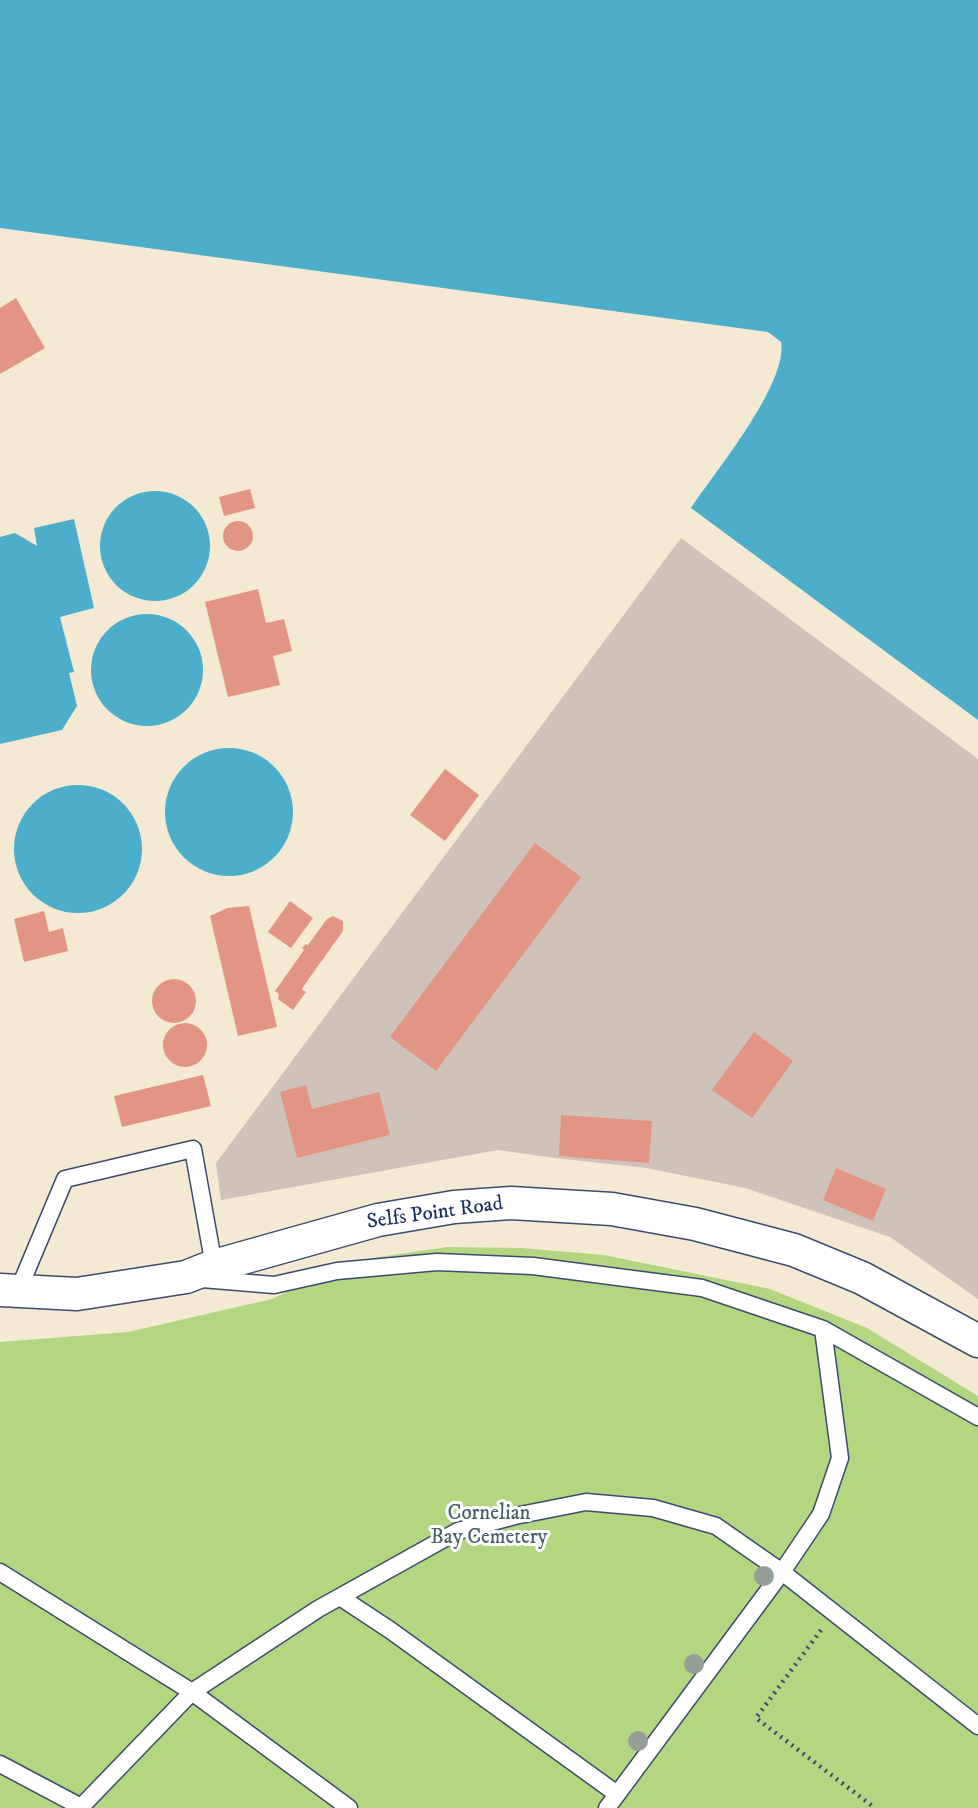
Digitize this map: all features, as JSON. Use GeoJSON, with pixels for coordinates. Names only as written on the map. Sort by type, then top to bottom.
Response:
{"type":"FeatureCollection","features":[{"type":"Feature","properties":{"kind":"street","name":"Selfs Point Road"},"geometry":{"type":"LineString","coordinates":[[9,1291],[77,1294],[200,1272],[378,1220],[454,1207],[511,1203],[612,1209],[695,1224],[794,1250],[862,1278],[978,1341]]}},
{"type":"Feature","properties":{"kind":"lane"},"geometry":{"type":"LineString","coordinates":[[9,1291],[65,1179],[193,1149],[200,1272],[274,1284],[337,1271],[437,1262],[533,1266],[702,1288],[823,1329],[978,1417]]}},
{"type":"Feature","properties":{"kind":"lane"},"geometry":{"type":"LineString","coordinates":[[607,1808],[782,1572],[821,1514],[840,1458],[823,1329]]}},
{"type":"Feature","properties":{"kind":"lane"},"geometry":{"type":"LineString","coordinates":[[0,1763],[81,1807],[192,1692],[340,1597],[458,1531],[586,1502],[653,1508],[716,1526],[782,1572],[978,1726]]}},
{"type":"Feature","properties":{"kind":"lane"},"geometry":{"type":"LineString","coordinates":[[0,1572],[192,1692],[349,1808]]}},
{"type":"Feature","properties":{"kind":"lane"},"geometry":{"type":"LineString","coordinates":[[340,1597],[401,1637],[617,1794]]}},
{"type":"Feature","properties":{"kind":"path"},"geometry":{"type":"LineString","coordinates":[[834,1613],[756,1718],[874,1808]]}},
{"type":"Feature","properties":{"kind":"shaded area"},"geometry":{"type":"Polygon","coordinates":[[[681,538],[978,759],[978,1299],[890,1237],[745,1188],[646,1168],[498,1150],[221,1200],[216,1163],[681,538]]]}},
{"type":"Feature","properties":{"kind":"green space","name":"Cornelian Bay Cemetery"},"geometry":{"type":"Polygon","coordinates":[[[447,1247],[522,1248],[604,1255],[770,1289],[867,1328],[978,1396],[978,1808],[0,1808],[0,1342],[128,1332],[272,1299],[352,1261],[447,1247]]]}},
{"type":"Feature","properties":{"kind":"water"},"geometry":{"type":"Polygon","coordinates":[[[0,0],[978,0],[978,720],[691,508],[748,427],[773,381],[780,360],[781,342],[768,332],[0,228],[0,0]]]}},
{"type":"Feature","properties":{"kind":"water"},"geometry":{"type":"Polygon","coordinates":[[[155,491],[176,495],[194,507],[206,525],[210,546],[206,567],[194,585],[176,597],[155,601],[134,597],[116,585],[104,567],[100,546],[104,525],[116,507],[134,495],[155,491]]]}},
{"type":"Feature","properties":{"kind":"water"},"geometry":{"type":"Polygon","coordinates":[[[74,519],[94,608],[60,617],[74,672],[69,673],[77,706],[62,730],[0,744],[0,537],[15,533],[37,546],[34,528],[74,519]]]}},
{"type":"Feature","properties":{"kind":"water"},"geometry":{"type":"Polygon","coordinates":[[[147,614],[168,619],[186,631],[198,649],[203,670],[198,691],[186,709],[168,721],[147,726],[126,721],[108,709],[96,691],[91,670],[96,649],[108,631],[126,619],[147,614]]]}},
{"type":"Feature","properties":{"kind":"water"},"geometry":{"type":"Polygon","coordinates":[[[229,748],[253,753],[274,767],[288,788],[293,812],[288,836],[274,857],[253,871],[229,876],[205,871],[184,857],[170,836],[165,812],[170,788],[184,767],[205,753],[229,748]]]}},
{"type":"Feature","properties":{"kind":"water"},"geometry":{"type":"Polygon","coordinates":[[[78,785],[102,790],[123,804],[137,825],[142,849],[137,873],[123,894],[102,908],[78,913],[54,908],[33,894],[19,873],[14,849],[19,825],[33,804],[54,790],[78,785]]]}},
{"type":"Feature","properties":{"kind":"building"},"geometry":{"type":"Polygon","coordinates":[[[16,298],[45,348],[0,374],[0,308],[16,298]]]}},
{"type":"Feature","properties":{"kind":"building"},"geometry":{"type":"Polygon","coordinates":[[[250,489],[255,508],[224,516],[219,497],[250,489]]]}},
{"type":"Feature","properties":{"kind":"building"},"geometry":{"type":"Polygon","coordinates":[[[238,521],[244,522],[252,530],[252,542],[244,550],[238,551],[232,550],[224,542],[223,536],[224,530],[232,522],[238,521]]]}},
{"type":"Feature","properties":{"kind":"building"},"geometry":{"type":"Polygon","coordinates":[[[258,589],[266,623],[284,619],[292,651],[273,656],[280,685],[228,697],[205,602],[258,589]]]}},
{"type":"Feature","properties":{"kind":"building"},"geometry":{"type":"Polygon","coordinates":[[[445,769],[479,795],[445,841],[410,815],[445,769]]]}},
{"type":"Feature","properties":{"kind":"building"},"geometry":{"type":"Polygon","coordinates":[[[535,843],[581,877],[436,1071],[390,1037],[535,843]]]}},
{"type":"Feature","properties":{"kind":"building"},"geometry":{"type":"Polygon","coordinates":[[[290,901],[313,918],[291,948],[268,932],[290,901]]]}},
{"type":"Feature","properties":{"kind":"building"},"geometry":{"type":"Polygon","coordinates":[[[249,906],[277,1027],[238,1036],[210,916],[227,908],[249,906]]]}},
{"type":"Feature","properties":{"kind":"building"},"geometry":{"type":"Polygon","coordinates":[[[44,911],[49,932],[63,928],[68,951],[24,962],[14,919],[44,911]]]}},
{"type":"Feature","properties":{"kind":"building"},"geometry":{"type":"Polygon","coordinates":[[[333,916],[343,921],[343,931],[303,987],[302,990],[306,992],[293,1010],[278,999],[279,994],[275,991],[304,950],[302,948],[308,945],[327,919],[333,916]]]}},
{"type":"Feature","properties":{"kind":"building"},"geometry":{"type":"Polygon","coordinates":[[[174,979],[183,980],[190,985],[195,992],[195,1010],[190,1017],[183,1022],[174,1023],[165,1022],[158,1017],[153,1010],[152,1001],[153,992],[158,985],[165,980],[174,979]]]}},
{"type":"Feature","properties":{"kind":"building"},"geometry":{"type":"Polygon","coordinates":[[[185,1023],[201,1029],[207,1045],[201,1061],[185,1067],[169,1061],[163,1045],[169,1029],[185,1023]]]}},
{"type":"Feature","properties":{"kind":"building"},"geometry":{"type":"Polygon","coordinates":[[[754,1032],[793,1061],[752,1118],[712,1090],[754,1032]]]}},
{"type":"Feature","properties":{"kind":"building"},"geometry":{"type":"Polygon","coordinates":[[[203,1075],[211,1106],[122,1127],[114,1096],[203,1075]]]}},
{"type":"Feature","properties":{"kind":"building"},"geometry":{"type":"Polygon","coordinates":[[[306,1085],[312,1109],[379,1092],[390,1135],[297,1158],[280,1092],[306,1085]]]}},
{"type":"Feature","properties":{"kind":"building"},"geometry":{"type":"Polygon","coordinates":[[[561,1115],[652,1121],[649,1163],[559,1156],[561,1115]]]}},
{"type":"Feature","properties":{"kind":"building"},"geometry":{"type":"Polygon","coordinates":[[[836,1168],[886,1189],[873,1221],[823,1200],[836,1168]]]}}]}
